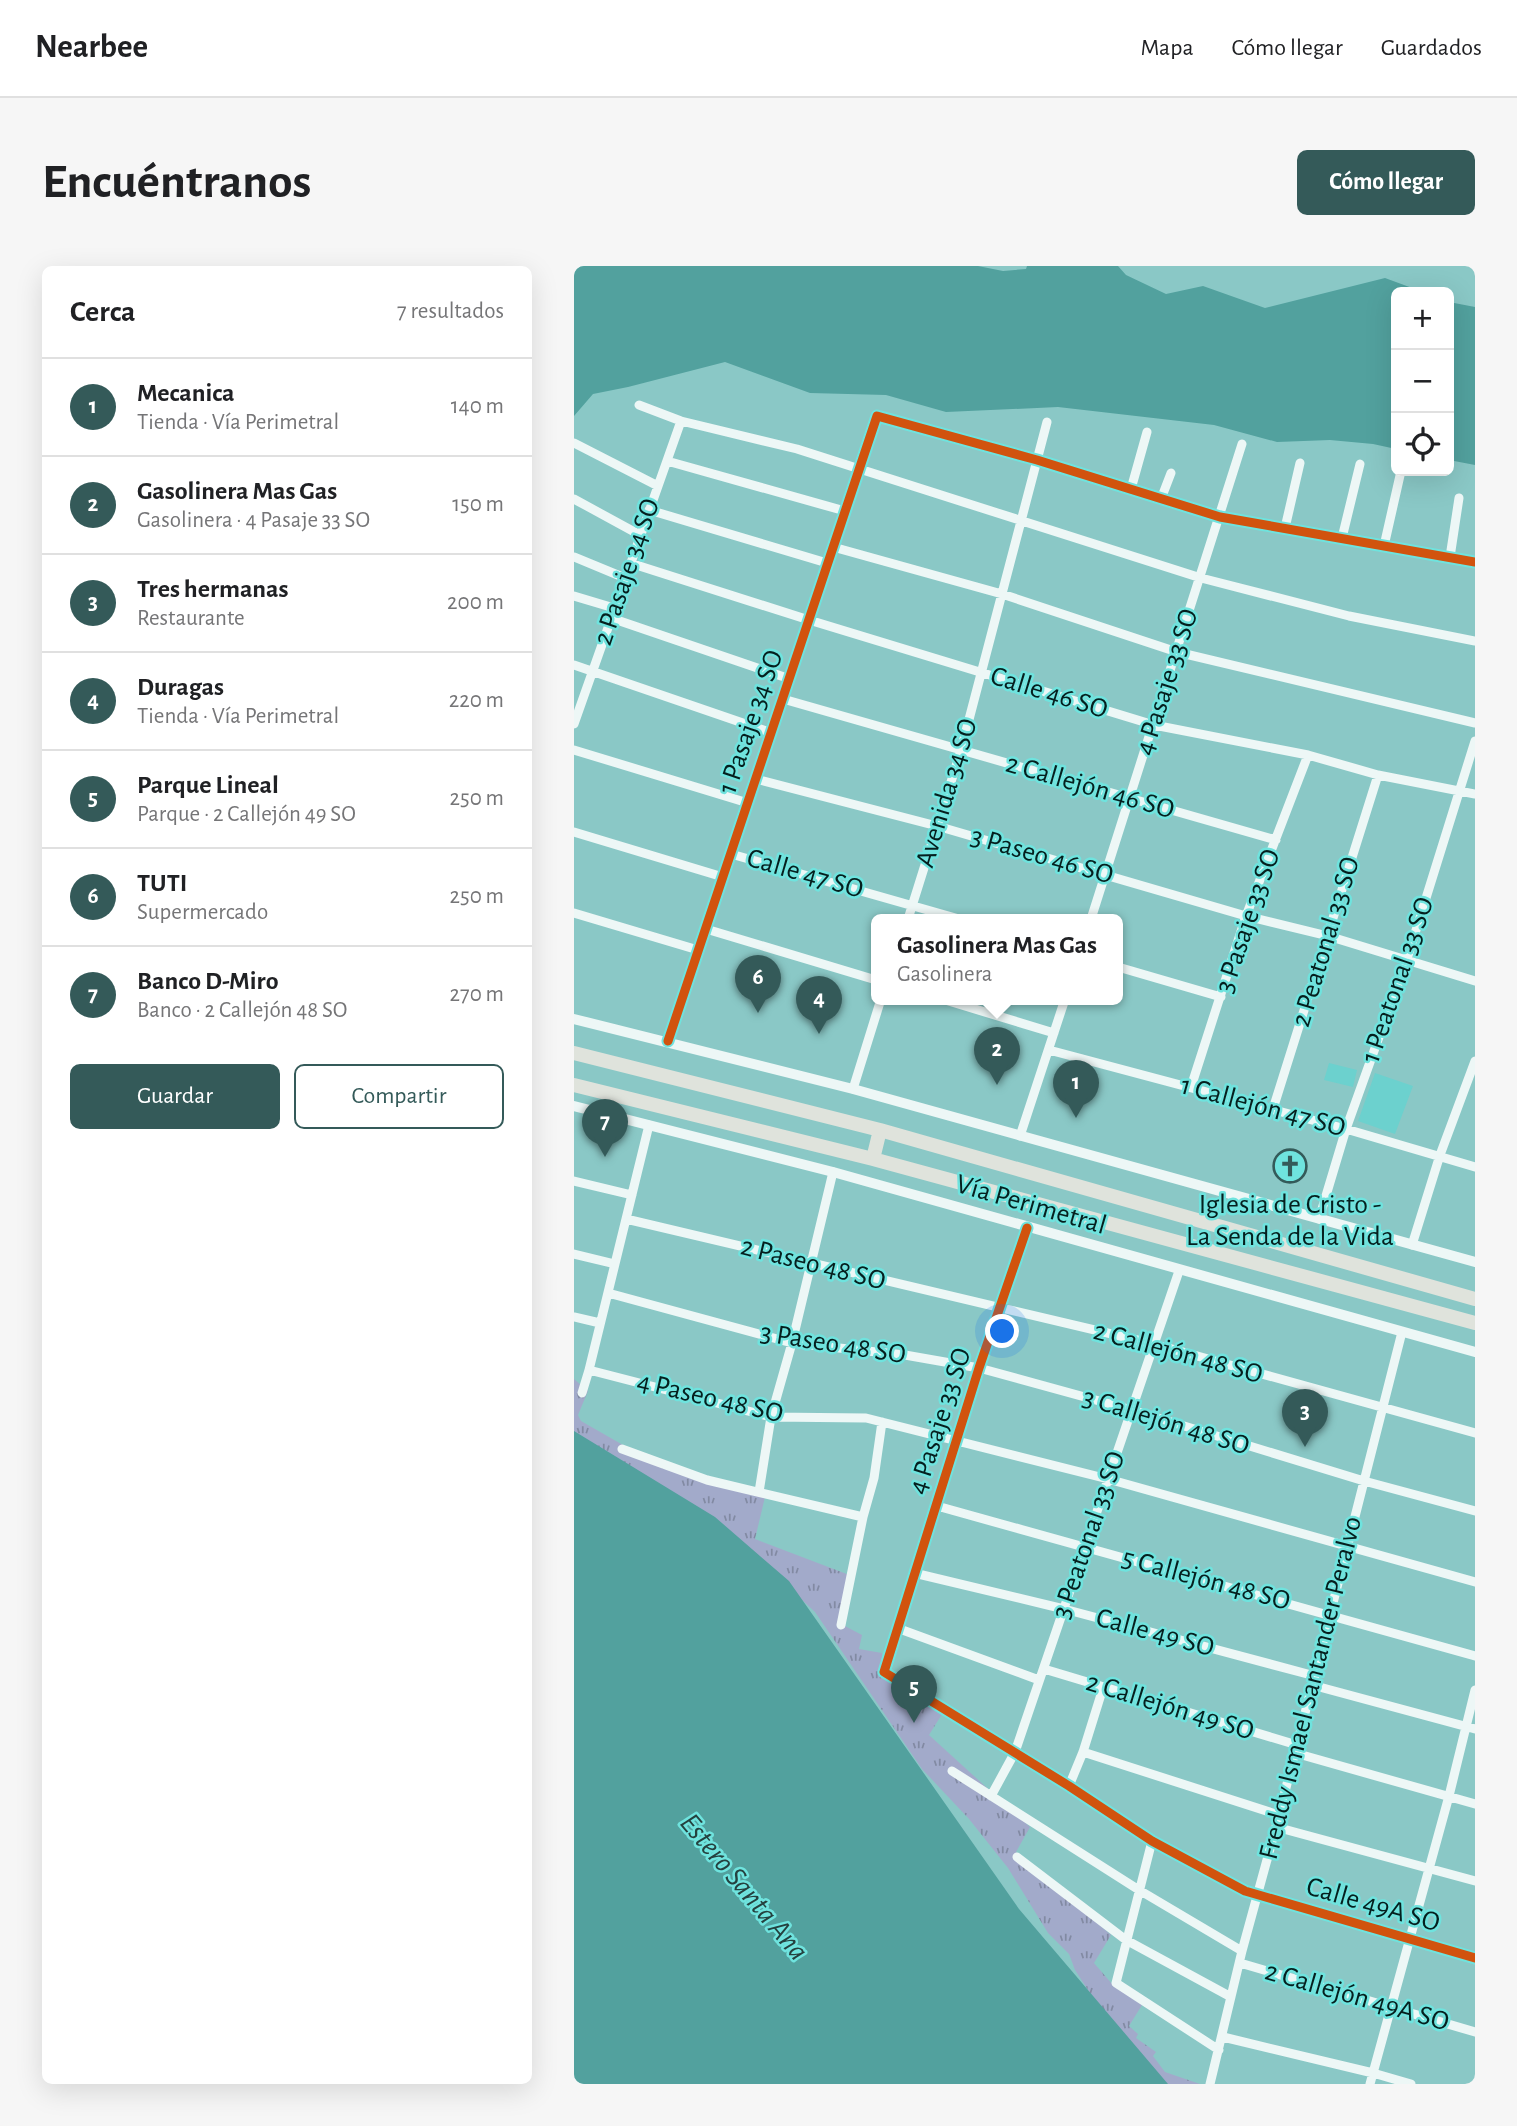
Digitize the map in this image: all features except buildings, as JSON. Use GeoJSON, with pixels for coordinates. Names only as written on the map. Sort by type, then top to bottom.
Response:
{"type":"FeatureCollection","features":[{"type":"Feature","properties":{"kind":"highway","name":"Vía Perimetral"},"geometry":{"type":"LineString","coordinates":[[574,1053],[880,1130],[1475,1299]]}},
{"type":"Feature","properties":{"kind":"highway","name":"Vía Perimetral"},"geometry":{"type":"LineString","coordinates":[[574,1085],[873,1159],[1475,1322]]}},
{"type":"Feature","properties":{"kind":"highway"},"geometry":{"type":"LineString","coordinates":[[873,1159],[880,1130]]}},
{"type":"Feature","properties":{"kind":"street"},"geometry":{"type":"LineString","coordinates":[[639,405],[681,421],[797,449],[1201,578],[1349,616],[1475,641]]}},
{"type":"Feature","properties":{"kind":"street","name":"1 Pasaje 34 SO"},"geometry":{"type":"LineString","coordinates":[[668,1041],[877,416],[1037,460]]}},
{"type":"Feature","properties":{"kind":"street","name":"2 Pasaje 34 SO"},"geometry":{"type":"LineString","coordinates":[[574,724],[681,421]]}},
{"type":"Feature","properties":{"kind":"street","name":"Avenida 34 SO"},"geometry":{"type":"LineString","coordinates":[[909,914],[961,750],[1047,422]]}},
{"type":"Feature","properties":{"kind":"street"},"geometry":{"type":"LineString","coordinates":[[1131,489],[1147,432]]}},
{"type":"Feature","properties":{"kind":"street"},"geometry":{"type":"LineString","coordinates":[[574,443],[658,486]]}},
{"type":"Feature","properties":{"kind":"street","name":"4 Pasaje 33 SO"},"geometry":{"type":"LineString","coordinates":[[1093,914],[1242,444]]}},
{"type":"Feature","properties":{"kind":"street"},"geometry":{"type":"LineString","coordinates":[[1037,460],[1220,517],[1475,562]]}},
{"type":"Feature","properties":{"kind":"street"},"geometry":{"type":"LineString","coordinates":[[667,461],[845,511]]}},
{"type":"Feature","properties":{"kind":"street"},"geometry":{"type":"LineString","coordinates":[[1285,528],[1300,463]]}},
{"type":"Feature","properties":{"kind":"street"},"geometry":{"type":"LineString","coordinates":[[1342,538],[1360,464]]}},
{"type":"Feature","properties":{"kind":"street"},"geometry":{"type":"LineString","coordinates":[[1161,499],[1171,473]]}},
{"type":"Feature","properties":{"kind":"street"},"geometry":{"type":"LineString","coordinates":[[1384,546],[1400,476]]}},
{"type":"Feature","properties":{"kind":"street"},"geometry":{"type":"LineString","coordinates":[[1450,557],[1459,498]]}},
{"type":"Feature","properties":{"kind":"street"},"geometry":{"type":"LineString","coordinates":[[574,499],[640,535]]}},
{"type":"Feature","properties":{"kind":"street"},"geometry":{"type":"LineString","coordinates":[[649,510],[827,563]]}},
{"type":"Feature","properties":{"kind":"street"},"geometry":{"type":"LineString","coordinates":[[833,547],[1002,594],[1177,652],[1475,723]]}},
{"type":"Feature","properties":{"kind":"street"},"geometry":{"type":"LineString","coordinates":[[574,557],[625,578]]}},
{"type":"Feature","properties":{"kind":"street","name":"Calle 46 SO"},"geometry":{"type":"LineString","coordinates":[[630,563],[1154,725],[1308,755],[1378,775],[1475,794]]}},
{"type":"Feature","properties":{"kind":"street"},"geometry":{"type":"LineString","coordinates":[[574,596],[614,608]]}},
{"type":"Feature","properties":{"kind":"street"},"geometry":{"type":"LineString","coordinates":[[611,618],[790,679]]}},
{"type":"Feature","properties":{"kind":"street"},"geometry":{"type":"LineString","coordinates":[[574,665],[772,733]]}},
{"type":"Feature","properties":{"kind":"street","name":"2 Callejón 46 SO"},"geometry":{"type":"LineString","coordinates":[[783,699],[1276,840]]}},
{"type":"Feature","properties":{"kind":"street","name":"1 Peatonal 33 SO"},"geometry":{"type":"LineString","coordinates":[[1319,1219],[1346,1129],[1407,959],[1475,741]]}},
{"type":"Feature","properties":{"kind":"street"},"geometry":{"type":"LineString","coordinates":[[574,750],[748,803]]}},
{"type":"Feature","properties":{"kind":"street","name":"3 Pasaje 33 SO"},"geometry":{"type":"LineString","coordinates":[[1191,1087],[1246,916],[1308,755]]}},
{"type":"Feature","properties":{"kind":"street","name":"2 Peatonal 33 SO"},"geometry":{"type":"LineString","coordinates":[[1273,1109],[1378,775]]}},
{"type":"Feature","properties":{"kind":"street","name":"3 Paseo 46 SO"},"geometry":{"type":"LineString","coordinates":[[756,779],[937,826],[1246,916],[1328,936],[1475,981]]}},
{"type":"Feature","properties":{"kind":"street","name":"Calle 47 SO"},"geometry":{"type":"LineString","coordinates":[[574,832],[723,877]]}},
{"type":"Feature","properties":{"kind":"street","name":"Calle 47 SO"},"geometry":{"type":"LineString","coordinates":[[731,854],[942,914]]}},
{"type":"Feature","properties":{"kind":"street"},"geometry":{"type":"LineString","coordinates":[[574,913],[698,950]]}},
{"type":"Feature","properties":{"kind":"street"},"geometry":{"type":"LineString","coordinates":[[706,929],[871,978]]}},
{"type":"Feature","properties":{"kind":"street"},"geometry":{"type":"LineString","coordinates":[[1123,968],[1221,997]]}},
{"type":"Feature","properties":{"kind":"street"},"geometry":{"type":"LineString","coordinates":[[853,1089],[879,1005]]}},
{"type":"Feature","properties":{"kind":"street"},"geometry":{"type":"LineString","coordinates":[[962,1005],[1054,1033]]}},
{"type":"Feature","properties":{"kind":"street"},"geometry":{"type":"LineString","coordinates":[[1020,1136],[1063,1005]]}},
{"type":"Feature","properties":{"kind":"street"},"geometry":{"type":"LineString","coordinates":[[574,1019],[853,1089],[1475,1262]]}},
{"type":"Feature","properties":{"kind":"street","name":"1 Callejón 47 SO"},"geometry":{"type":"LineString","coordinates":[[1049,1050],[1346,1129],[1475,1167]]}},
{"type":"Feature","properties":{"kind":"street"},"geometry":{"type":"LineString","coordinates":[[1412,1245],[1440,1156],[1474,1066]]}},
{"type":"Feature","properties":{"kind":"street","name":"Vía Perimetral"},"geometry":{"type":"LineString","coordinates":[[574,1106],[833,1172],[1475,1352]]}},
{"type":"Feature","properties":{"kind":"street"},"geometry":{"type":"LineString","coordinates":[[582,1393],[649,1125]]}},
{"type":"Feature","properties":{"kind":"street"},"geometry":{"type":"LineString","coordinates":[[759,1492],[771,1418],[833,1172]]}},
{"type":"Feature","properties":{"kind":"street"},"geometry":{"type":"LineString","coordinates":[[574,1181],[632,1195]]}},
{"type":"Feature","properties":{"kind":"street","name":"2 Paseo 48 SO"},"geometry":{"type":"LineString","coordinates":[[626,1219],[1001,1309]]}},
{"type":"Feature","properties":{"kind":"street","name":"4 Pasaje 33 SO"},"geometry":{"type":"LineString","coordinates":[[1015,1752],[884,1672],[979,1368],[1027,1228]]}},
{"type":"Feature","properties":{"kind":"street"},"geometry":{"type":"LineString","coordinates":[[574,1254],[615,1264]]}},
{"type":"Feature","properties":{"kind":"street","name":"3 Peatonal 33 SO"},"geometry":{"type":"LineString","coordinates":[[991,1796],[1015,1752],[1179,1270]]}},
{"type":"Feature","properties":{"kind":"street","name":"3 Paseo 48 SO"},"geometry":{"type":"LineString","coordinates":[[608,1293],[792,1343],[905,1354],[979,1368]]}},
{"type":"Feature","properties":{"kind":"street","name":"2 Callejón 48 SO"},"geometry":{"type":"LineString","coordinates":[[1001,1309],[1154,1344],[1475,1433]]}},
{"type":"Feature","properties":{"kind":"street"},"geometry":{"type":"LineString","coordinates":[[574,1317],[600,1323]]}},
{"type":"Feature","properties":{"kind":"street","name":"Freddy Ismael Santander Peralvo"},"geometry":{"type":"LineString","coordinates":[[1210,2084],[1402,1332]]}},
{"type":"Feature","properties":{"kind":"street","name":"3 Callejón 48 SO"},"geometry":{"type":"LineString","coordinates":[[979,1368],[1132,1409],[1364,1481],[1475,1511]]}},
{"type":"Feature","properties":{"kind":"street","name":"4 Paseo 48 SO"},"geometry":{"type":"LineString","coordinates":[[589,1370],[771,1418],[866,1418],[1108,1479],[1475,1582]]}},
{"type":"Feature","properties":{"kind":"street"},"geometry":{"type":"LineString","coordinates":[[841,1625],[863,1517],[874,1478],[882,1422]]}},
{"type":"Feature","properties":{"kind":"street"},"geometry":{"type":"LineString","coordinates":[[622,1449],[707,1480],[863,1517]]}},
{"type":"Feature","properties":{"kind":"street","name":"5 Callejón 48 SO"},"geometry":{"type":"LineString","coordinates":[[937,1506],[1475,1656]]}},
{"type":"Feature","properties":{"kind":"street","name":"Calle 49 SO"},"geometry":{"type":"LineString","coordinates":[[914,1573],[1064,1609],[1470,1728]]}},
{"type":"Feature","properties":{"kind":"street"},"geometry":{"type":"LineString","coordinates":[[897,1628],[1039,1680]]}},
{"type":"Feature","properties":{"kind":"street","name":"2 Callejón 49 SO"},"geometry":{"type":"LineString","coordinates":[[1044,1669],[1475,1804]]}},
{"type":"Feature","properties":{"kind":"street"},"geometry":{"type":"LineString","coordinates":[[1069,1786],[1103,1688]]}},
{"type":"Feature","properties":{"kind":"street"},"geometry":{"type":"LineString","coordinates":[[1370,2084],[1470,1728],[1475,1690]]}},
{"type":"Feature","properties":{"kind":"street","name":"Calle 49A SO"},"geometry":{"type":"LineString","coordinates":[[1015,1752],[1152,1841],[1245,1891],[1475,1958]]}},
{"type":"Feature","properties":{"kind":"street"},"geometry":{"type":"LineString","coordinates":[[1083,1752],[1279,1815]]}},
{"type":"Feature","properties":{"kind":"street"},"geometry":{"type":"LineString","coordinates":[[952,1771],[1139,1890],[1242,1951]]}},
{"type":"Feature","properties":{"kind":"street"},"geometry":{"type":"LineString","coordinates":[[1276,1827],[1475,1881]]}},
{"type":"Feature","properties":{"kind":"street"},"geometry":{"type":"LineString","coordinates":[[1152,1841],[1116,1983],[1219,2050]]}},
{"type":"Feature","properties":{"kind":"street"},"geometry":{"type":"LineString","coordinates":[[1017,1857],[1126,1940],[1231,1997]]}},
{"type":"Feature","properties":{"kind":"street","name":"2 Callejón 49A SO"},"geometry":{"type":"LineString","coordinates":[[1240,1963],[1475,2032]]}},
{"type":"Feature","properties":{"kind":"street"},"geometry":{"type":"LineString","coordinates":[[1223,2037],[1410,2084]]}},
{"type":"Feature","properties":{"kind":"shaded area"},"geometry":{"type":"Polygon","coordinates":[[[1329,1063],[1357,1070],[1353,1087],[1324,1080],[1329,1063]]]}},
{"type":"Feature","properties":{"kind":"shaded area"},"geometry":{"type":"Polygon","coordinates":[[[1375,1073],[1413,1086],[1395,1134],[1358,1121],[1375,1073]]]}},
{"type":"Feature","properties":{"kind":"green space"},"geometry":{"type":"Polygon","coordinates":[[[574,1379],[588,1391],[578,1415],[581,1421],[623,1445],[710,1483],[752,1486],[753,1493],[765,1497],[755,1539],[852,1576],[843,1625],[862,1635],[859,1649],[882,1653],[882,1672],[944,1711],[929,1735],[1030,1827],[1016,1852],[1111,1935],[1094,1963],[1113,1985],[1142,2005],[1129,2026],[1138,2034],[1136,2038],[1156,2052],[1153,2056],[1165,2072],[1200,2084],[1149,2084],[1075,1970],[1069,1954],[1048,1933],[1008,1868],[969,1819],[922,1769],[815,1612],[788,1587],[574,1435],[574,1379]]]}},
{"type":"Feature","properties":{"kind":"water"},"geometry":{"type":"Polygon","coordinates":[[[574,266],[978,266],[1003,271],[1026,269],[1027,266],[1118,266],[1126,275],[1166,294],[1203,286],[1265,308],[1385,278],[1409,287],[1391,287],[1391,448],[1330,440],[1277,442],[1214,425],[1058,407],[946,412],[886,395],[810,393],[725,362],[593,394],[574,416],[574,266]]]}},
{"type":"Feature","properties":{"kind":"water"},"geometry":{"type":"Polygon","coordinates":[[[1454,303],[1475,307],[1475,465],[1454,461],[1454,303]]]}},
{"type":"Feature","properties":{"kind":"water","name":"Estero Santa Ana"},"geometry":{"type":"Polygon","coordinates":[[[574,1431],[715,1517],[789,1581],[1019,1909],[1168,2084],[574,2084],[574,1431]]]}},
{"type":"Feature","properties":{"kind":"cycle path"},"geometry":{"type":"LineString","coordinates":[[668,1041],[877,416],[1037,460],[1220,517],[1475,562]]}},
{"type":"Feature","properties":{"kind":"cycle path"},"geometry":{"type":"LineString","coordinates":[[1027,1228],[979,1368],[884,1672],[1069,1786],[1152,1841],[1245,1891],[1475,1958]]}},
{"type":"Feature","properties":{"kind":"place","name":"TUTI"},"geometry":{"type":"Point","coordinates":[758,1013]}},
{"type":"Feature","properties":{"kind":"place","name":"Duragas"},"geometry":{"type":"Point","coordinates":[819,1034]}},
{"type":"Feature","properties":{"kind":"place","name":"Gasolinera Mas Gas"},"geometry":{"type":"Point","coordinates":[997,1085]}},
{"type":"Feature","properties":{"kind":"place","name":"Mecanica"},"geometry":{"type":"Point","coordinates":[1076,1118]}},
{"type":"Feature","properties":{"kind":"place","name":"Banco D-Miro"},"geometry":{"type":"Point","coordinates":[605,1157]}},
{"type":"Feature","properties":{"kind":"place","name":"Iglesia de Cristo - La Senda de la Vida"},"geometry":{"type":"Point","coordinates":[1290,1166]}},
{"type":"Feature","properties":{"kind":"place","name":"Tres hermanas"},"geometry":{"type":"Point","coordinates":[1305,1447]}},
{"type":"Feature","properties":{"kind":"place","name":"Parque Lineal"},"geometry":{"type":"Point","coordinates":[914,1723]}}]}
